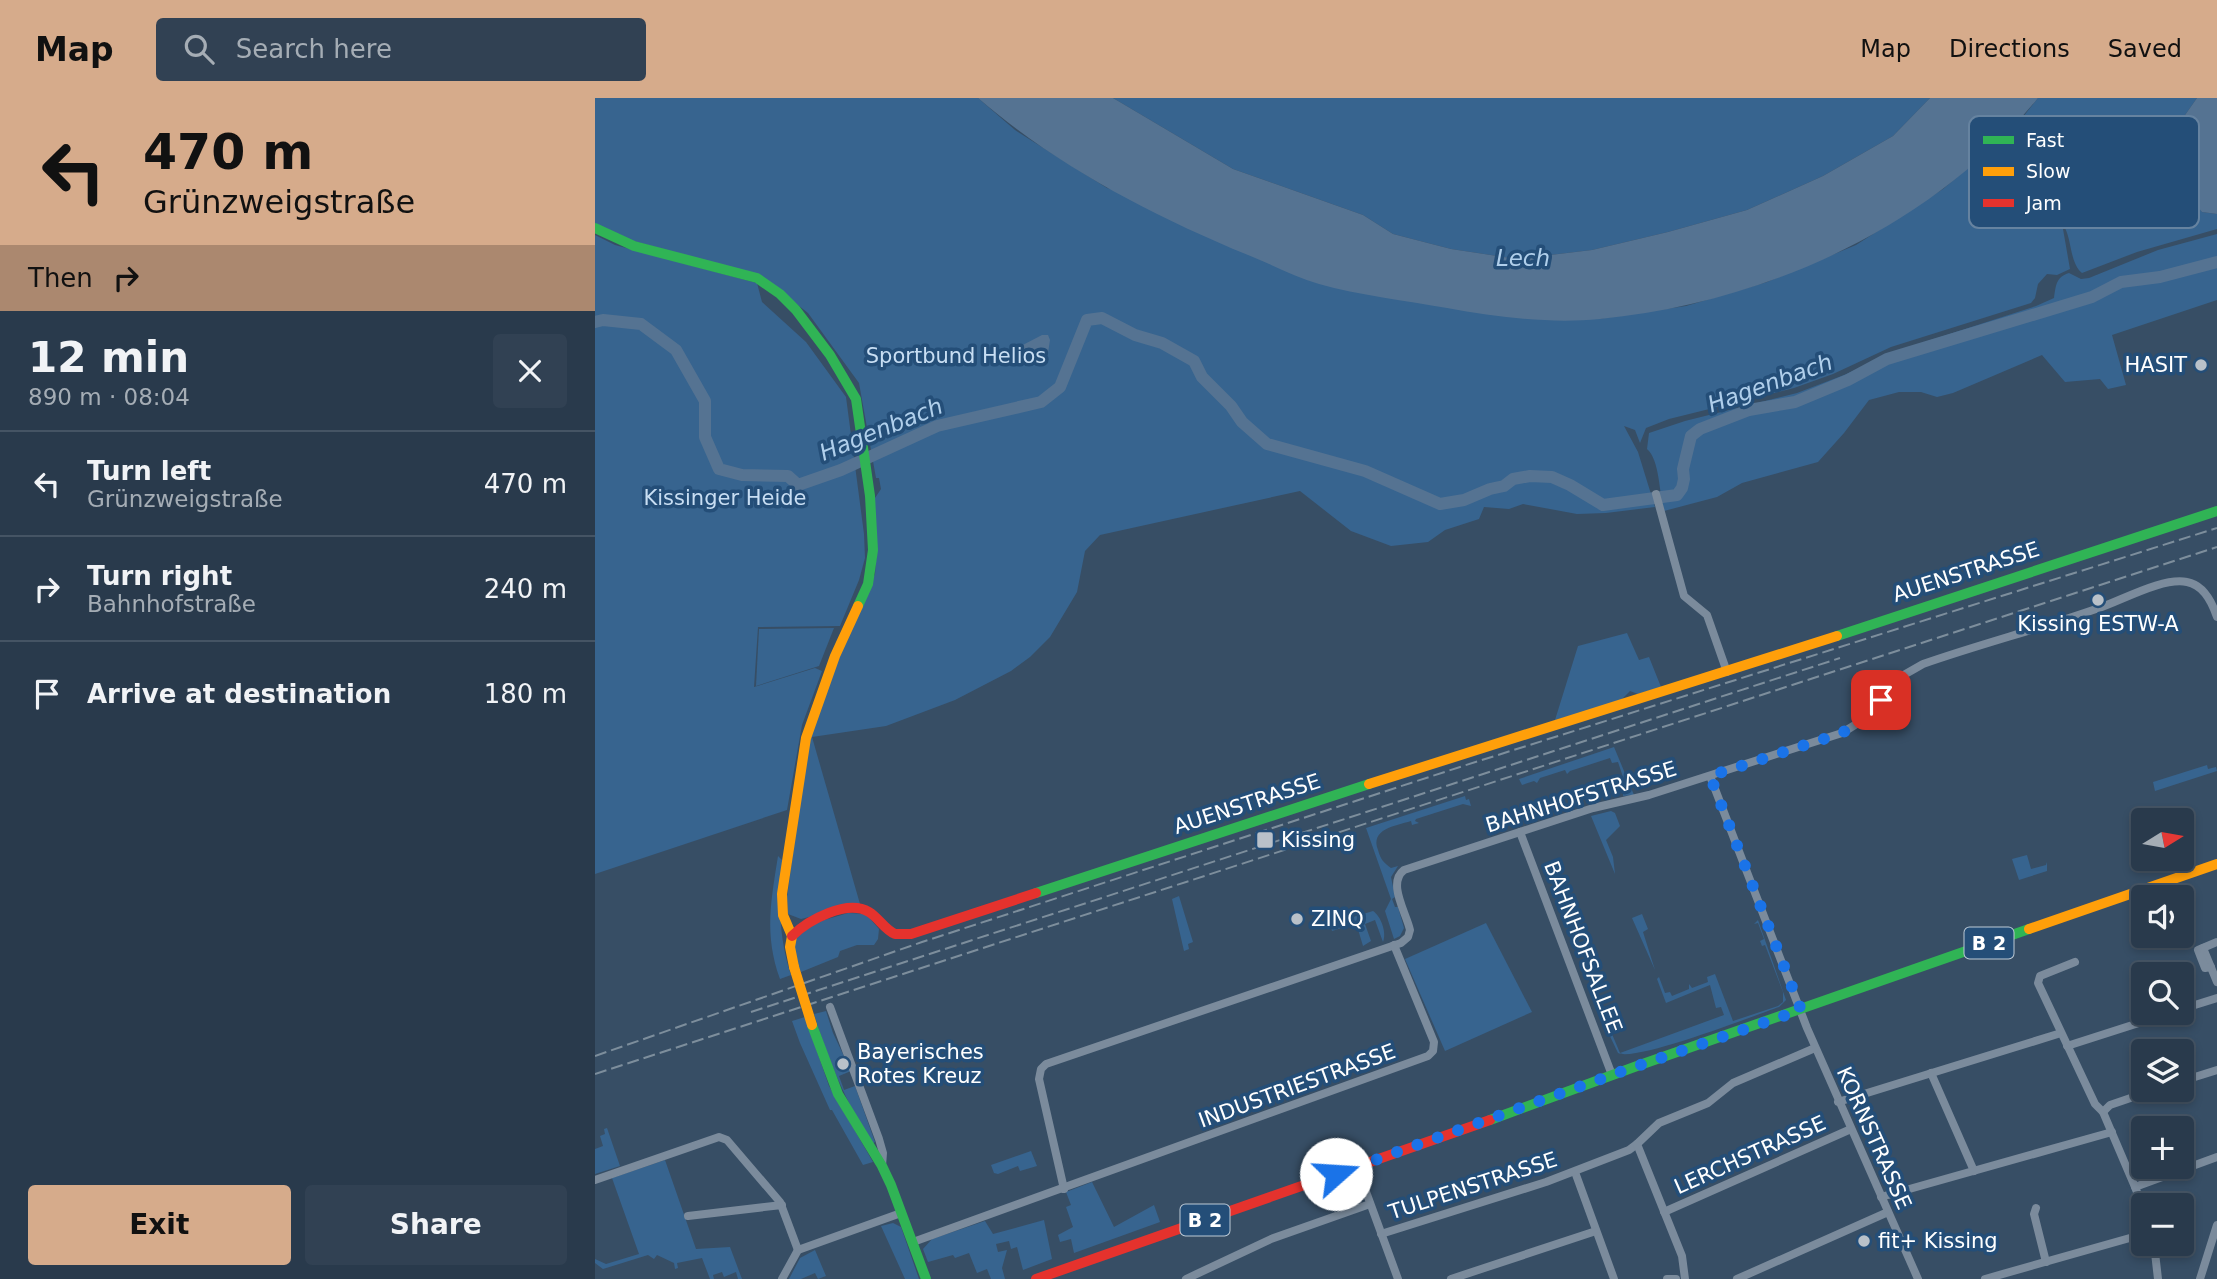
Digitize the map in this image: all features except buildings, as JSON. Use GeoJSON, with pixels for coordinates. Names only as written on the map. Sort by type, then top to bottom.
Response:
{"type":"FeatureCollection","features":[{"type":"Feature","properties":{"kind":"street"},"geometry":{"type":"LineString","coordinates":[[595,228],[634,246],[753,276],[780,294],[810,327],[850,386],[859,412],[872,526],[871,567],[868,584],[835,656],[806,738],[782,894],[783,915],[792,936],[790,947],[794,967],[838,1094],[882,1166],[926,1279]]}},
{"type":"Feature","properties":{"kind":"street"},"geometry":{"type":"LineString","coordinates":[[1656,494],[1684,596],[1707,615],[1727,671]]}},
{"type":"Feature","properties":{"kind":"street","name":"AUENSTRASSE"},"geometry":{"type":"LineString","coordinates":[[792,936],[807,923],[855,908],[871,913],[892,934],[911,934],[2217,511]]}},
{"type":"Feature","properties":{"kind":"street","name":"BAHNHOFSTRASSE"},"geometry":{"type":"LineString","coordinates":[[1393,946],[1405,940],[1410,930],[1395,883],[1404,870],[1593,808],[1649,795],[1710,776],[1853,728],[1872,712],[1893,684],[1923,664],[2097,609],[2164,584],[2181,582],[2198,587],[2209,599],[2217,617]]}},
{"type":"Feature","properties":{"kind":"street","name":"KORNSTRASSE"},"geometry":{"type":"LineString","coordinates":[[1710,776],[1815,1048],[1918,1279]]}},
{"type":"Feature","properties":{"kind":"street","name":"BAHNHOFSALLEE"},"geometry":{"type":"LineString","coordinates":[[1520,832],[1612,1075]]}},
{"type":"Feature","properties":{"kind":"street","name":"B 2"},"geometry":{"type":"LineString","coordinates":[[1036,1279],[2217,864]]}},
{"type":"Feature","properties":{"kind":"street"},"geometry":{"type":"LineString","coordinates":[[2217,942],[2203,948],[2217,982]]}},
{"type":"Feature","properties":{"kind":"street"},"geometry":{"type":"LineString","coordinates":[[1064,1189],[1039,1079],[1041,1069],[1046,1064],[1393,946]]}},
{"type":"Feature","properties":{"kind":"street","name":"INDUSTRIESTRASSE"},"geometry":{"type":"LineString","coordinates":[[913,1242],[1428,1056],[1433,1051],[1434,1042],[1393,946]]}},
{"type":"Feature","properties":{"kind":"street"},"geometry":{"type":"LineString","coordinates":[[2075,962],[2045,973],[2038,979],[2039,988],[2095,1104],[2103,1112],[2137,1193]]}},
{"type":"Feature","properties":{"kind":"street"},"geometry":{"type":"LineString","coordinates":[[2194,1005],[2217,998]]}},
{"type":"Feature","properties":{"kind":"street"},"geometry":{"type":"LineString","coordinates":[[830,1007],[879,1139],[883,1153],[882,1166]]}},
{"type":"Feature","properties":{"kind":"street"},"geometry":{"type":"LineString","coordinates":[[2067,1046],[2133,1025]]}},
{"type":"Feature","properties":{"kind":"street"},"geometry":{"type":"LineString","coordinates":[[1838,1102],[2061,1033]]}},
{"type":"Feature","properties":{"kind":"street","name":"TULPENSTRASSE"},"geometry":{"type":"LineString","coordinates":[[1381,1234],[1575,1172],[1629,1150],[1659,1123],[1708,1103],[1733,1083],[1815,1048]]}},
{"type":"Feature","properties":{"kind":"street"},"geometry":{"type":"LineString","coordinates":[[2194,1077],[2217,1070]]}},
{"type":"Feature","properties":{"kind":"street"},"geometry":{"type":"LineString","coordinates":[[1931,1073],[1974,1171]]}},
{"type":"Feature","properties":{"kind":"street"},"geometry":{"type":"LineString","coordinates":[[2103,1112],[2110,1105],[2131,1098]]}},
{"type":"Feature","properties":{"kind":"street","name":"LERCHSTRASSE"},"geometry":{"type":"LineString","coordinates":[[1664,1212],[1851,1129]]}},
{"type":"Feature","properties":{"kind":"street"},"geometry":{"type":"LineString","coordinates":[[1881,1197],[2112,1132]]}},
{"type":"Feature","properties":{"kind":"street"},"geometry":{"type":"LineString","coordinates":[[595,1180],[719,1137],[727,1140],[782,1205],[798,1250]]}},
{"type":"Feature","properties":{"kind":"street"},"geometry":{"type":"LineString","coordinates":[[1637,1144],[1682,1256],[1685,1279]]}},
{"type":"Feature","properties":{"kind":"street"},"geometry":{"type":"LineString","coordinates":[[2135,1187],[2217,1157]]}},
{"type":"Feature","properties":{"kind":"street"},"geometry":{"type":"LineString","coordinates":[[1357,1167],[1396,1279]]}},
{"type":"Feature","properties":{"kind":"street","name":"TULPENSTRASSE"},"geometry":{"type":"LineString","coordinates":[[1575,1172],[1614,1279]]}},
{"type":"Feature","properties":{"kind":"street"},"geometry":{"type":"LineString","coordinates":[[1186,1279],[1271,1239],[1370,1204]]}},
{"type":"Feature","properties":{"kind":"street"},"geometry":{"type":"LineString","coordinates":[[688,1216],[782,1205]]}},
{"type":"Feature","properties":{"kind":"street"},"geometry":{"type":"LineString","coordinates":[[2036,1208],[2033,1214],[2046,1262]]}},
{"type":"Feature","properties":{"kind":"street"},"geometry":{"type":"LineString","coordinates":[[1737,1279],[1888,1212]]}},
{"type":"Feature","properties":{"kind":"street"},"geometry":{"type":"LineString","coordinates":[[782,1279],[798,1250],[901,1213]]}},
{"type":"Feature","properties":{"kind":"street"},"geometry":{"type":"LineString","coordinates":[[2200,1279],[2217,1225]]}},
{"type":"Feature","properties":{"kind":"street"},"geometry":{"type":"LineString","coordinates":[[1451,1279],[1597,1231]]}},
{"type":"Feature","properties":{"kind":"street"},"geometry":{"type":"LineString","coordinates":[[1985,1279],[2131,1238]]}},
{"type":"Feature","properties":{"kind":"street"},"geometry":{"type":"LineString","coordinates":[[2155,1256],[2158,1279]]}},
{"type":"Feature","properties":{"kind":"street"},"geometry":{"type":"LineString","coordinates":[[1667,1279],[1676,1279]]}},
{"type":"Feature","properties":{"kind":"green space","name":"Sportbund Helios"},"geometry":{"type":"Polygon","coordinates":[[[595,98],[978,98],[1015,130],[1107,188],[1598,319],[1686,306],[1767,282],[1856,245],[1943,189],[1969,167],[1969,228],[2065,228],[2063,229],[2070,269],[2057,275],[2047,274],[2038,284],[2031,303],[1891,347],[1833,374],[1794,388],[1669,419],[1646,428],[1640,443],[1635,430],[1624,426],[1638,452],[1655,507],[1577,514],[1523,504],[1509,509],[1484,507],[1479,519],[1445,530],[1428,542],[1391,546],[1351,531],[1300,491],[1100,535],[1085,551],[1077,592],[1050,637],[1011,671],[955,700],[886,726],[812,737],[860,904],[801,919],[788,914],[787,897],[808,743],[837,660],[875,574],[877,548],[871,504],[881,489],[879,478],[876,478],[859,383],[808,313],[761,276],[626,239],[595,224],[595,98]]]}},
{"type":"Feature","properties":{"kind":"green space"},"geometry":{"type":"Polygon","coordinates":[[[1113,98],[1930,98],[1893,136],[1823,176],[1747,210],[1592,250],[1517,259],[1451,249],[1393,234],[1363,215],[1233,169],[1113,98]]]}},
{"type":"Feature","properties":{"kind":"green space"},"geometry":{"type":"Polygon","coordinates":[[[2038,98],[2197,98],[2184,116],[2024,116],[2038,98]]]}},
{"type":"Feature","properties":{"kind":"green space"},"geometry":{"type":"Polygon","coordinates":[[[2199,208],[2202,212],[2217,214],[2217,229],[2137,252],[2082,273],[2075,264],[2065,228],[2199,228],[2199,208]]]}},
{"type":"Feature","properties":{"kind":"green space"},"geometry":{"type":"Polygon","coordinates":[[[2217,234],[2217,260],[2160,276],[2121,279],[2091,295],[2061,301],[2038,311],[1887,358],[1847,379],[1794,400],[1750,408],[1692,432],[1685,457],[1689,461],[1693,437],[1699,432],[1749,412],[1795,404],[1888,362],[2105,295],[2121,287],[2159,282],[2217,266],[2217,300],[2112,335],[2126,385],[2108,389],[2100,379],[2065,382],[2042,355],[1953,393],[1937,397],[1921,392],[1899,392],[1869,400],[1818,462],[1742,483],[1717,497],[1664,511],[1657,469],[1647,449],[1649,433],[1685,421],[1797,393],[1900,350],[2036,306],[2054,298],[2059,279],[2069,273],[2081,279],[2089,278],[2158,250],[2217,234]]]}},
{"type":"Feature","properties":{"kind":"green space","name":"Kissinger Heide"},"geometry":{"type":"Polygon","coordinates":[[[595,235],[615,245],[757,283],[762,302],[806,342],[846,397],[865,558],[840,626],[758,627],[754,687],[815,668],[822,671],[802,725],[787,810],[595,874],[595,235]]]}},
{"type":"Feature","properties":{"kind":"green space"},"geometry":{"type":"Polygon","coordinates":[[[834,628],[819,666],[756,686],[759,629],[834,628]]]}},
{"type":"Feature","properties":{"kind":"green space"},"geometry":{"type":"Polygon","coordinates":[[[1627,633],[1639,660],[1649,657],[1661,687],[1638,694],[1630,691],[1619,702],[1555,720],[1578,646],[1627,633]]]}},
{"type":"Feature","properties":{"kind":"green space"},"geometry":{"type":"Polygon","coordinates":[[[1614,747],[1634,795],[1623,796],[1628,792],[1618,762],[1612,763],[1610,758],[1567,774],[1565,770],[1540,778],[1537,783],[1534,781],[1522,785],[1519,779],[1614,747]]]}},
{"type":"Feature","properties":{"kind":"green space"},"geometry":{"type":"Polygon","coordinates":[[[2207,765],[2208,769],[2216,767],[2217,771],[2155,791],[2153,782],[2207,765]]]}},
{"type":"Feature","properties":{"kind":"green space"},"geometry":{"type":"Polygon","coordinates":[[[1465,796],[1471,806],[1463,804],[1416,819],[1419,823],[1412,825],[1411,821],[1391,827],[1378,837],[1376,843],[1383,860],[1391,868],[1398,866],[1391,877],[1395,897],[1392,899],[1395,907],[1398,907],[1404,928],[1400,936],[1394,939],[1385,911],[1391,899],[1366,828],[1465,796]]]}},
{"type":"Feature","properties":{"kind":"green space"},"geometry":{"type":"Polygon","coordinates":[[[1611,811],[1615,813],[1620,826],[1606,840],[1613,857],[1615,874],[1591,816],[1611,811]]]}},
{"type":"Feature","properties":{"kind":"green space"},"geometry":{"type":"Polygon","coordinates":[[[2027,855],[2031,869],[2046,865],[2047,862],[2047,871],[2019,880],[2012,859],[2027,855]]]}},
{"type":"Feature","properties":{"kind":"green space"},"geometry":{"type":"Polygon","coordinates":[[[778,856],[783,861],[780,905],[782,932],[791,975],[780,979],[770,932],[778,856]]]}},
{"type":"Feature","properties":{"kind":"green space"},"geometry":{"type":"Polygon","coordinates":[[[1179,896],[1193,942],[1188,944],[1189,949],[1184,951],[1172,899],[1179,896]]]}},
{"type":"Feature","properties":{"kind":"green space"},"geometry":{"type":"Polygon","coordinates":[[[1373,911],[1383,925],[1383,942],[1375,920],[1365,924],[1371,941],[1363,946],[1358,923],[1332,931],[1330,924],[1373,911]]]}},
{"type":"Feature","properties":{"kind":"green space"},"geometry":{"type":"Polygon","coordinates":[[[848,913],[866,914],[879,929],[874,945],[857,945],[840,951],[838,957],[801,972],[794,949],[800,934],[823,920],[848,913]]]}},
{"type":"Feature","properties":{"kind":"green space"},"geometry":{"type":"Polygon","coordinates":[[[1642,914],[1648,929],[1643,932],[1655,970],[1632,918],[1642,914]]]}},
{"type":"Feature","properties":{"kind":"green space"},"geometry":{"type":"Polygon","coordinates":[[[1758,920],[1786,1000],[1779,1007],[1670,1045],[1629,1054],[1618,1053],[1606,1028],[1609,1027],[1620,1053],[1724,1015],[1721,1007],[1716,1008],[1710,985],[1666,1003],[1657,979],[1659,977],[1665,993],[1670,992],[1672,996],[1689,989],[1689,984],[1692,988],[1708,982],[1707,977],[1715,974],[1733,1021],[1783,1002],[1783,992],[1765,945],[1762,946],[1760,941],[1764,939],[1758,923],[1754,924],[1758,920]]]}},
{"type":"Feature","properties":{"kind":"green space"},"geometry":{"type":"Polygon","coordinates":[[[1486,923],[1532,1012],[1445,1051],[1405,959],[1486,923]]]}},
{"type":"Feature","properties":{"kind":"green space"},"geometry":{"type":"Polygon","coordinates":[[[826,1011],[851,1071],[839,1076],[844,1090],[855,1086],[875,1142],[872,1144],[854,1112],[832,1066],[820,1032],[814,1014],[826,1011]]]}},
{"type":"Feature","properties":{"kind":"green space"},"geometry":{"type":"Polygon","coordinates":[[[805,1017],[829,1086],[873,1162],[863,1165],[830,1110],[792,1021],[805,1017]]]}},
{"type":"Feature","properties":{"kind":"green space"},"geometry":{"type":"Polygon","coordinates":[[[607,1128],[620,1166],[595,1174],[595,1149],[603,1146],[600,1136],[605,1134],[604,1129],[607,1128]]]}},
{"type":"Feature","properties":{"kind":"green space"},"geometry":{"type":"Polygon","coordinates":[[[1031,1151],[1037,1166],[1020,1171],[1018,1166],[994,1173],[991,1165],[1031,1151]]]}},
{"type":"Feature","properties":{"kind":"green space"},"geometry":{"type":"Polygon","coordinates":[[[665,1160],[696,1249],[730,1247],[742,1279],[738,1279],[736,1272],[724,1277],[722,1272],[710,1279],[702,1258],[677,1263],[678,1268],[675,1269],[674,1263],[657,1255],[654,1259],[648,1255],[603,1269],[595,1263],[595,1259],[606,1264],[639,1254],[612,1178],[665,1160]]]}},
{"type":"Feature","properties":{"kind":"green space"},"geometry":{"type":"Polygon","coordinates":[[[1092,1182],[1114,1227],[1154,1205],[1160,1222],[1074,1253],[1071,1239],[1060,1242],[1058,1235],[1073,1227],[1066,1207],[1071,1205],[1066,1192],[1092,1182]]]}},
{"type":"Feature","properties":{"kind":"green space"},"geometry":{"type":"Polygon","coordinates":[[[1044,1220],[1052,1259],[1023,1270],[1017,1247],[1011,1249],[1009,1241],[996,1244],[998,1252],[1007,1250],[1002,1268],[1005,1279],[991,1279],[987,1269],[977,1273],[969,1253],[928,1262],[923,1249],[932,1239],[985,1221],[993,1234],[1044,1220]]]}},
{"type":"Feature","properties":{"kind":"green space"},"geometry":{"type":"Polygon","coordinates":[[[893,1223],[901,1227],[919,1279],[905,1279],[881,1226],[893,1223]]]}},
{"type":"Feature","properties":{"kind":"green space"},"geometry":{"type":"Polygon","coordinates":[[[815,1250],[826,1276],[818,1279],[815,1273],[801,1279],[789,1279],[800,1258],[815,1250]]]}},
{"type":"Feature","properties":{"kind":"shaded area"},"geometry":{"type":"Polygon","coordinates":[[[978,98],[1113,98],[1233,169],[1363,215],[1393,234],[1451,249],[1517,259],[1592,250],[1747,210],[1823,176],[1893,136],[1930,98],[2038,98],[2022,116],[1969,116],[1969,167],[1897,220],[1841,251],[1783,276],[1723,296],[1662,310],[1600,319],[1562,321],[1466,311],[1350,291],[1301,278],[1141,206],[1073,167],[1008,123],[978,98]]]}},
{"type":"Feature","properties":{"kind":"shaded area"},"geometry":{"type":"Polygon","coordinates":[[[2197,98],[2217,98],[2217,214],[2202,212],[2199,209],[2199,116],[2184,116],[2197,98]]]}},
{"type":"Feature","properties":{"kind":"shaded area"},"geometry":{"type":"Polygon","coordinates":[[[1042,335],[1048,335],[1050,340],[1048,353],[1032,356],[1019,366],[1009,359],[1015,349],[1042,335]]]}},
{"type":"Feature","properties":{"kind":"waterway","name":"Hagenbach"},"geometry":{"type":"LineString","coordinates":[[595,322],[603,320],[641,324],[676,350],[705,401],[705,437],[719,469],[742,475],[788,476],[798,485],[841,470],[937,426],[1041,402],[1060,387],[1087,320],[1102,318],[1135,335],[1162,343],[1194,361],[1202,377],[1231,406],[1242,422],[1267,444],[1365,471],[1440,504],[1464,500],[1504,486],[1513,479],[1530,476],[1552,477],[1603,505],[1677,495],[1682,488],[1683,469],[1691,436],[1700,429],[1749,410],[1795,402],[1848,380],[1887,359],[2092,297],[2121,282],[2160,277],[2217,262]]}},
{"type":"Feature","properties":{"kind":"railway"},"geometry":{"type":"LineString","coordinates":[[595,1056],[922,942],[1463,766],[2217,528]]}},
{"type":"Feature","properties":{"kind":"railway"},"geometry":{"type":"LineString","coordinates":[[595,1074],[2217,547]]}},
{"type":"Feature","properties":{"kind":"railway"},"geometry":{"type":"LineString","coordinates":[[751,1012],[1840,658]]}},
{"type":"Feature","properties":{"kind":"traffic: fast"},"geometry":{"type":"LineString","coordinates":[[595,228],[634,246],[757,278],[780,294],[796,310],[830,355],[856,399],[870,496],[873,550],[868,584],[858,606]]}},
{"type":"Feature","properties":{"kind":"traffic: fast"},"geometry":{"type":"LineString","coordinates":[[1837,636],[2217,511]]}},
{"type":"Feature","properties":{"kind":"traffic: fast"},"geometry":{"type":"LineString","coordinates":[[1036,893],[1369,784]]}},
{"type":"Feature","properties":{"kind":"traffic: fast"},"geometry":{"type":"LineString","coordinates":[[1490,1120],[2029,929]]}},
{"type":"Feature","properties":{"kind":"traffic: fast"},"geometry":{"type":"LineString","coordinates":[[812,1025],[838,1094],[891,1185],[926,1279]]}},
{"type":"Feature","properties":{"kind":"traffic: slow"},"geometry":{"type":"LineString","coordinates":[[794,967],[790,947],[792,936],[783,915],[782,894],[806,738],[835,656],[858,606]]}},
{"type":"Feature","properties":{"kind":"traffic: slow"},"geometry":{"type":"LineString","coordinates":[[1369,784],[1837,636]]}},
{"type":"Feature","properties":{"kind":"traffic: slow"},"geometry":{"type":"LineString","coordinates":[[2029,929],[2217,864]]}},
{"type":"Feature","properties":{"kind":"traffic: slow"},"geometry":{"type":"LineString","coordinates":[[794,967],[812,1025]]}},
{"type":"Feature","properties":{"kind":"traffic: jam"},"geometry":{"type":"LineString","coordinates":[[792,936],[828,913],[850,908],[869,912],[895,934],[911,934],[1036,893]]}},
{"type":"Feature","properties":{"kind":"traffic: jam"},"geometry":{"type":"LineString","coordinates":[[1036,1279],[1490,1120]]}},
{"type":"Feature","properties":{"kind":"place","name":"HASIT"},"geometry":{"type":"Point","coordinates":[2201,365]}},
{"type":"Feature","properties":{"kind":"place","name":"Kissing ESTW-A"},"geometry":{"type":"Point","coordinates":[2098,600]}},
{"type":"Feature","properties":{"kind":"place","name":"Kissing"},"geometry":{"type":"Point","coordinates":[1265,840]}},
{"type":"Feature","properties":{"kind":"place","name":"ZINQ"},"geometry":{"type":"Point","coordinates":[1297,919]}},
{"type":"Feature","properties":{"kind":"place","name":"Bayerisches Rotes Kreuz"},"geometry":{"type":"Point","coordinates":[843,1064]}},
{"type":"Feature","properties":{"kind":"place","name":"fit+ Kissing"},"geometry":{"type":"Point","coordinates":[1864,1241]}},
{"type":"Feature","properties":{"kind":"route"},"geometry":{"type":"LineString","coordinates":[[1336,1174],[1801,1010],[1710,776],[1842,733],[1866,718],[1881,700]]}},
{"type":"Feature","properties":{"kind":"water label","name":"Lech"},"geometry":{"type":"Point","coordinates":[1523,258]}}]}
